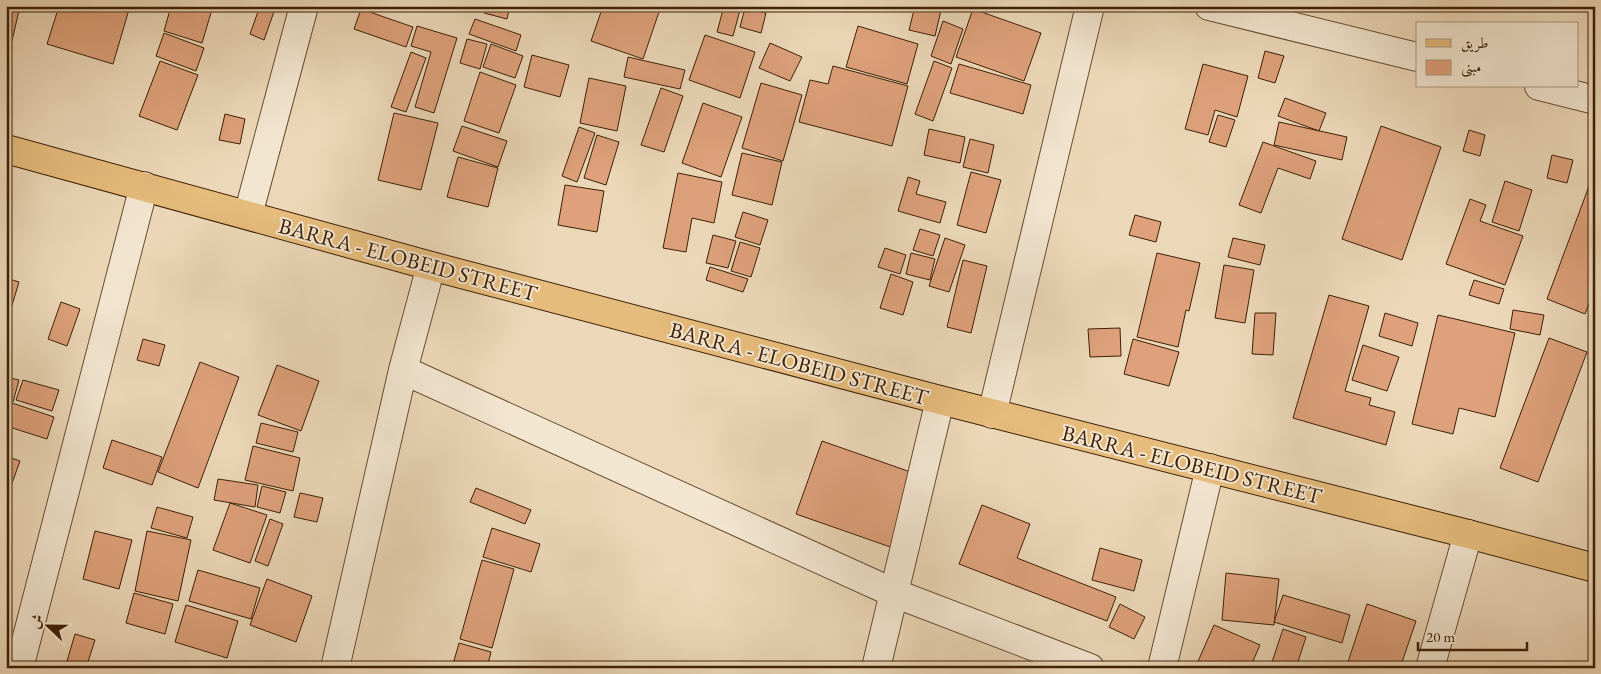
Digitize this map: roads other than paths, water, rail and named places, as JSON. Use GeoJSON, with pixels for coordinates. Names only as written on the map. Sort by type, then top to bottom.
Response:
{"type":"FeatureCollection","features":[{"type":"Feature","properties":{"kind":"main road","name":"BARRA - ELOBEID STREET"},"geometry":{"type":"LineString","coordinates":[[6,149],[431,266],[992,414],[1210,468],[1595,568]]}},
{"type":"Feature","properties":{"kind":"street"},"geometry":{"type":"LineString","coordinates":[[248,215],[304,6]]}},
{"type":"Feature","properties":{"kind":"street"},"geometry":{"type":"LineString","coordinates":[[992,414],[1090,6]]}},
{"type":"Feature","properties":{"kind":"street"},"geometry":{"type":"LineString","coordinates":[[1210,6],[1416,57]]}},
{"type":"Feature","properties":{"kind":"street"},"geometry":{"type":"LineString","coordinates":[[1547,88],[1595,100]]}},
{"type":"Feature","properties":{"kind":"street"},"geometry":{"type":"LineString","coordinates":[[19,668],[144,186]]}},
{"type":"Feature","properties":{"kind":"street"},"geometry":{"type":"LineString","coordinates":[[335,668],[403,370],[431,266]]}},
{"type":"Feature","properties":{"kind":"street"},"geometry":{"type":"LineString","coordinates":[[403,370],[894,593],[1090,668]]}},
{"type":"Feature","properties":{"kind":"street"},"geometry":{"type":"LineString","coordinates":[[876,668],[940,400]]}},
{"type":"Feature","properties":{"kind":"street"},"geometry":{"type":"LineString","coordinates":[[1162,668],[1210,468]]}},
{"type":"Feature","properties":{"kind":"street"},"geometry":{"type":"LineString","coordinates":[[1430,668],[1468,534]]}}]}
